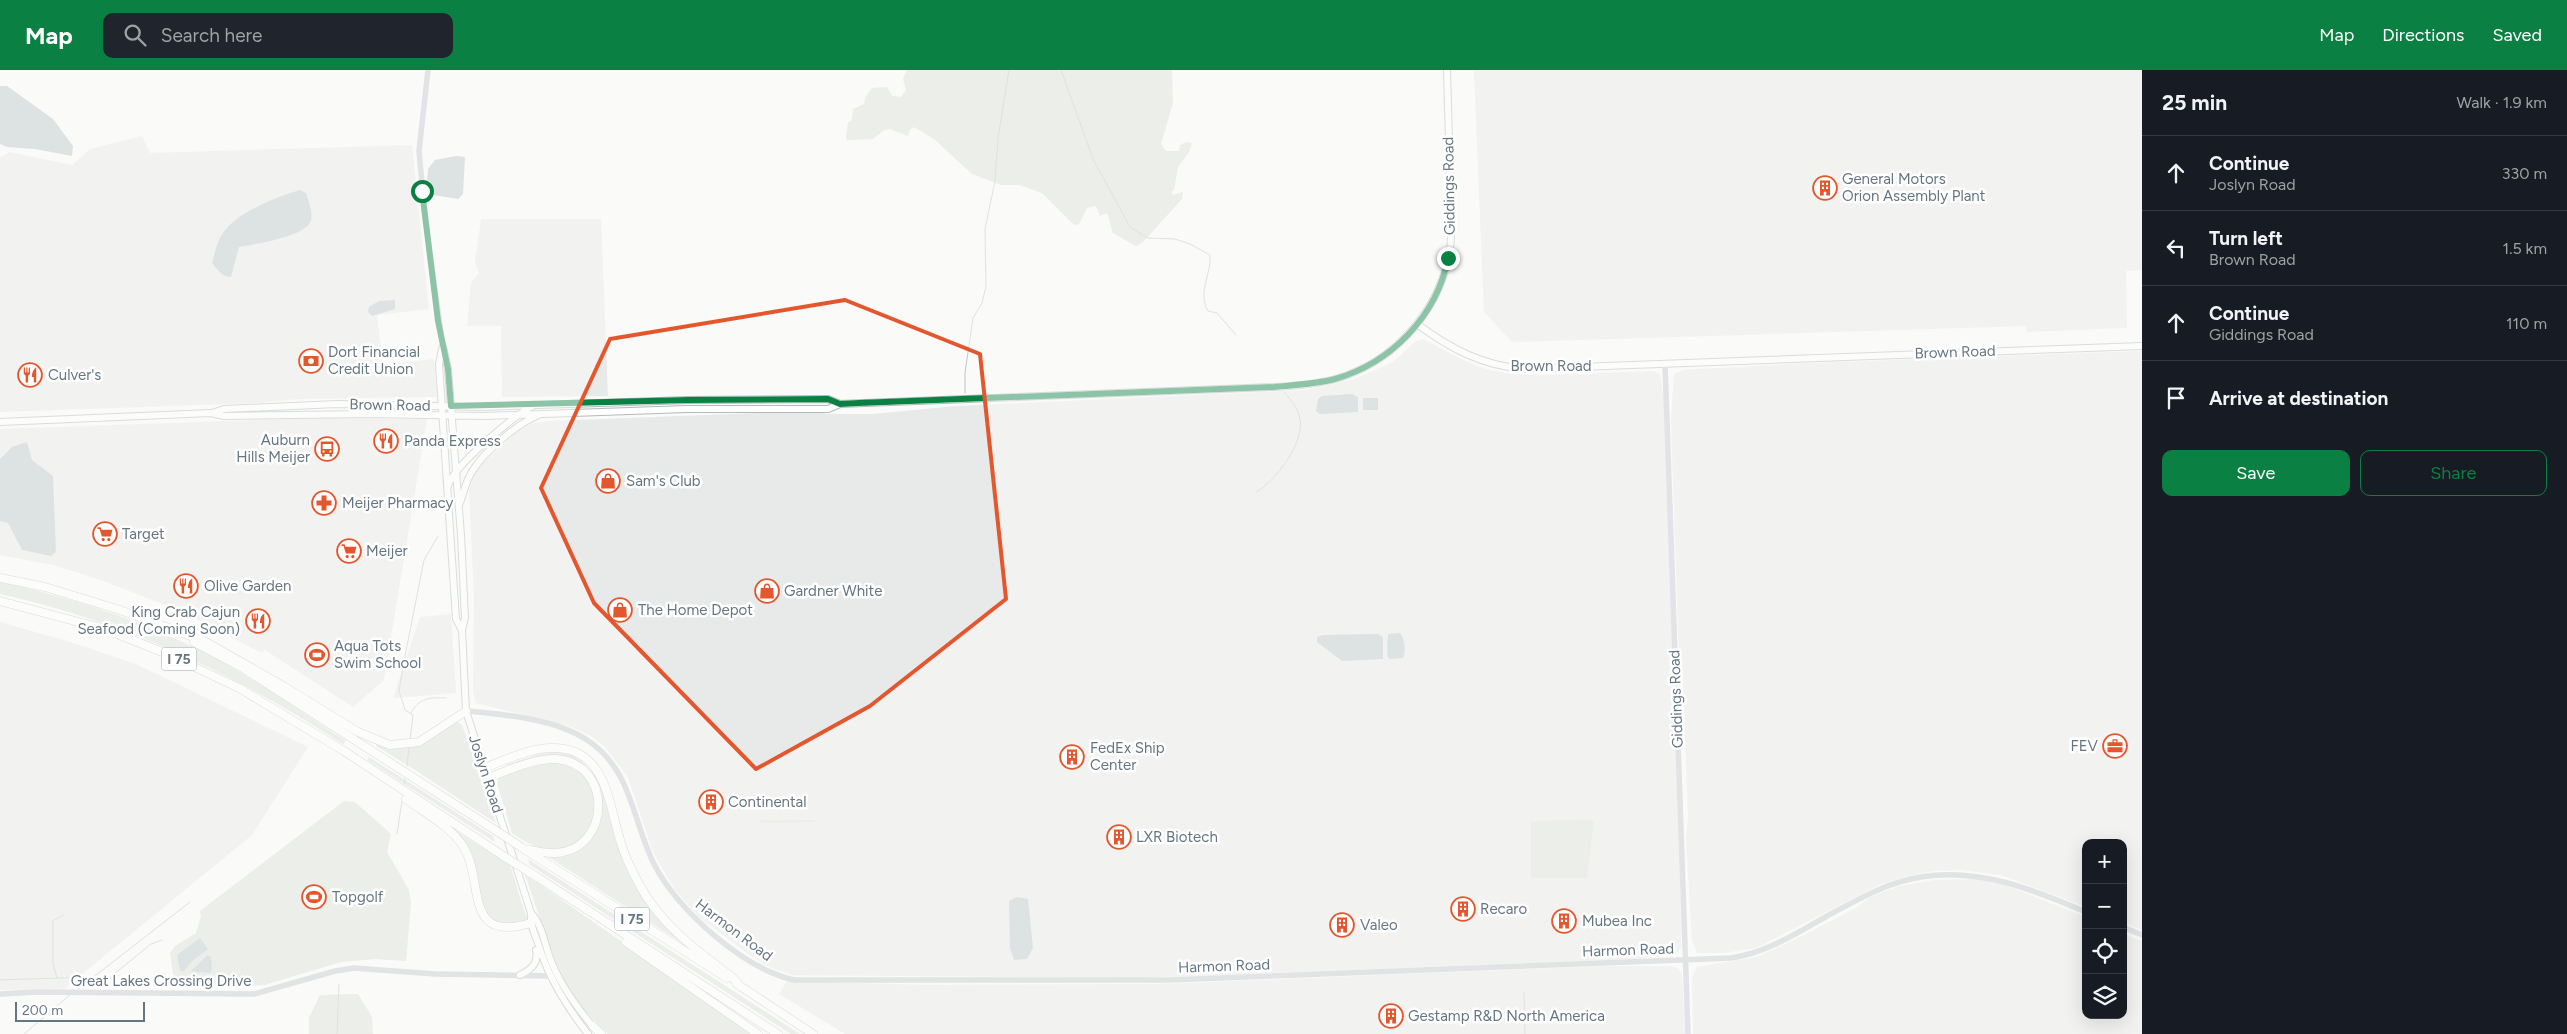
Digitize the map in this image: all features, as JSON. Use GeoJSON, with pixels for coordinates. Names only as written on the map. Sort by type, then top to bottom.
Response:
{"type":"FeatureCollection","features":[{"type":"Feature","properties":{"kind":"highway","name":"I 75"},"geometry":{"type":"LineString","coordinates":[[0,578],[46,587],[120,610],[178,633],[241,667],[356,735],[376,753],[813,1034]]}},
{"type":"Feature","properties":{"kind":"highway","name":"I 75"},"geometry":{"type":"LineString","coordinates":[[0,600],[105,629],[167,654],[239,688],[344,751],[391,784],[778,1034]]}},
{"type":"Feature","properties":{"kind":"highway"},"geometry":{"type":"LineString","coordinates":[[356,735],[398,746],[420,742],[466,711]]}},
{"type":"Feature","properties":{"kind":"highway"},"geometry":{"type":"LineString","coordinates":[[484,768],[548,748],[571,750],[592,764],[601,775],[630,865],[653,906],[671,928],[732,977],[740,986]]}},
{"type":"Feature","properties":{"kind":"highway"},"geometry":{"type":"LineString","coordinates":[[487,778],[552,759],[565,761],[577,766],[592,781],[598,794],[600,809],[596,824],[587,839],[580,845],[562,852],[545,853],[523,848]]}},
{"type":"Feature","properties":{"kind":"highway"},"geometry":{"type":"LineString","coordinates":[[391,784],[400,795],[459,842],[470,862],[477,904],[486,918],[498,926],[532,928]]}},
{"type":"Feature","properties":{"kind":"highway"},"geometry":{"type":"LineString","coordinates":[[595,917],[615,934],[758,1034]]}},
{"type":"Feature","properties":{"kind":"highway"},"geometry":{"type":"LineString","coordinates":[[593,1026],[600,1034]]}},
{"type":"Feature","properties":{"kind":"main road","name":"Giddings Road"},"geometry":{"type":"LineString","coordinates":[[1418,324],[1438,288],[1447,262],[1450,241],[1447,70]]}},
{"type":"Feature","properties":{"kind":"main road","name":"Brown Road"},"geometry":{"type":"LineString","coordinates":[[211,413],[224,416],[318,414],[452,415],[828,408],[840,404],[1311,384],[1344,376],[1371,364],[1396,346],[1418,324],[1460,352],[1505,366],[1535,369],[2142,346]]}},
{"type":"Feature","properties":{"kind":"main road","name":"Joslyn Road"},"geometry":{"type":"LineString","coordinates":[[442,348],[439,364],[441,406],[456,619],[462,630]]}},
{"type":"Feature","properties":{"kind":"main road","name":"Joslyn Road"},"geometry":{"type":"LineString","coordinates":[[442,348],[448,369],[457,471],[465,618],[462,630],[466,711],[531,913],[532,928],[550,976],[566,1004],[588,1034]]}},
{"type":"Feature","properties":{"kind":"main road","name":"Brown Road"},"geometry":{"type":"LineString","coordinates":[[0,422],[211,413],[224,409],[318,405],[393,404],[451,406],[714,399],[828,399],[840,404]]}},
{"type":"Feature","properties":{"kind":"main road"},"geometry":{"type":"LineString","coordinates":[[652,410],[656,404],[699,403],[714,399]]}},
{"type":"Feature","properties":{"kind":"main road"},"geometry":{"type":"LineString","coordinates":[[809,408],[811,399]]}},
{"type":"Feature","properties":{"kind":"main road"},"geometry":{"type":"LineString","coordinates":[[318,414],[327,408],[380,408],[393,404]]}},
{"type":"Feature","properties":{"kind":"main road"},"geometry":{"type":"LineString","coordinates":[[447,489],[449,482],[457,471],[518,414],[535,404]]}},
{"type":"Feature","properties":{"kind":"main road"},"geometry":{"type":"LineString","coordinates":[[318,405],[318,414]]}},
{"type":"Feature","properties":{"kind":"main road"},"geometry":{"type":"LineString","coordinates":[[262,416],[286,410],[313,409],[318,405]]}},
{"type":"Feature","properties":{"kind":"main road"},"geometry":{"type":"LineString","coordinates":[[459,507],[467,480],[476,466],[516,428],[530,419],[548,413]]}},
{"type":"Feature","properties":{"kind":"main road","name":"Joslyn Road"},"geometry":{"type":"LineString","coordinates":[[531,913],[536,918],[558,976],[573,1002],[593,1026]]}},
{"type":"Feature","properties":{"kind":"main road"},"geometry":{"type":"LineString","coordinates":[[520,975],[536,963],[537,956],[532,928]]}},
{"type":"Feature","properties":{"kind":"street","name":"Joslyn Road"},"geometry":{"type":"LineString","coordinates":[[428,70],[419,151],[425,217],[442,348]]}},
{"type":"Feature","properties":{"kind":"street","name":"Giddings Road"},"geometry":{"type":"LineString","coordinates":[[1665,364],[1688,1034]]}},
{"type":"Feature","properties":{"kind":"street","name":"Harmon Road"},"geometry":{"type":"LineString","coordinates":[[466,711],[560,727],[576,733],[602,751],[622,776],[654,864],[682,906],[754,964],[781,977],[794,980],[1169,980],[1731,958],[1756,953],[1868,894],[1921,877],[1973,876],[2000,881],[2026,888],[2082,910]]}},
{"type":"Feature","properties":{"kind":"street"},"geometry":{"type":"LineString","coordinates":[[2127,929],[2142,935]]}},
{"type":"Feature","properties":{"kind":"street","name":"Great Lakes Crossing Drive"},"geometry":{"type":"LineString","coordinates":[[0,994],[37,992],[254,994],[335,970],[354,968],[442,974],[558,976]]}},
{"type":"Feature","properties":{"kind":"highlighted area"},"geometry":{"type":"Polygon","coordinates":[[[845,300],[980,354],[1006,599],[870,706],[756,769],[594,603],[541,488],[610,339],[845,300]]]}},
{"type":"Feature","properties":{"kind":"shaded area"},"geometry":{"type":"Polygon","coordinates":[[[907,70],[1172,70],[1173,103],[1161,144],[1166,151],[1179,151],[1180,145],[1186,142],[1192,143],[1189,152],[1178,167],[1174,190],[1171,192],[1173,195],[1183,192],[1182,199],[1143,242],[1136,246],[1113,233],[1107,213],[1100,216],[1096,206],[1087,208],[1079,224],[1074,225],[1042,193],[1019,185],[1001,185],[972,174],[934,139],[914,127],[910,130],[908,136],[890,129],[883,131],[873,139],[847,140],[848,123],[852,120],[853,109],[864,104],[866,96],[872,88],[887,87],[892,96],[901,97],[906,90],[903,79],[907,70]]]}},
{"type":"Feature","properties":{"kind":"shaded area"},"geometry":{"type":"Polygon","coordinates":[[[1474,70],[2142,70],[2142,270],[2126,271],[2127,328],[2027,332],[2026,326],[1512,342],[1484,312],[1474,70]]]}},
{"type":"Feature","properties":{"kind":"shaded area"},"geometry":{"type":"Polygon","coordinates":[[[0,86],[7,86],[53,119],[73,146],[72,156],[35,149],[7,147],[0,144],[0,86]]]}},
{"type":"Feature","properties":{"kind":"shaded area"},"geometry":{"type":"Polygon","coordinates":[[[142,136],[150,153],[412,145],[429,309],[377,315],[383,365],[434,359],[437,397],[298,399],[258,403],[0,412],[0,158],[9,152],[72,165],[90,149],[142,136]]]}},
{"type":"Feature","properties":{"kind":"shaded area"},"geometry":{"type":"Polygon","coordinates":[[[456,156],[465,157],[463,194],[458,199],[434,195],[427,183],[428,169],[435,160],[456,156]]]}},
{"type":"Feature","properties":{"kind":"shaded area"},"geometry":{"type":"Polygon","coordinates":[[[300,190],[306,193],[311,210],[311,220],[307,226],[300,231],[279,239],[239,247],[231,277],[225,276],[220,272],[212,263],[219,240],[229,226],[258,206],[300,190]]]}},
{"type":"Feature","properties":{"kind":"shaded area"},"geometry":{"type":"Polygon","coordinates":[[[481,219],[601,219],[608,396],[502,397],[501,326],[467,326],[471,283],[479,273],[475,262],[481,219]]]}},
{"type":"Feature","properties":{"kind":"shaded area"},"geometry":{"type":"Polygon","coordinates":[[[395,300],[395,309],[372,316],[368,312],[369,307],[379,301],[395,300]]]}},
{"type":"Feature","properties":{"kind":"shaded area"},"geometry":{"type":"Polygon","coordinates":[[[1423,339],[1465,361],[1485,369],[1512,374],[1543,375],[1653,371],[1660,374],[1664,401],[1680,862],[1681,948],[1675,955],[1635,959],[1139,978],[793,975],[769,967],[748,954],[699,917],[675,890],[653,852],[628,777],[605,747],[593,737],[569,726],[476,703],[473,692],[474,597],[469,489],[473,476],[485,461],[516,433],[531,424],[548,421],[808,411],[828,414],[873,414],[956,406],[1307,390],[1354,379],[1393,362],[1416,341],[1423,339]]]}},
{"type":"Feature","properties":{"kind":"shaded area"},"geometry":{"type":"Polygon","coordinates":[[[2142,351],[2142,930],[2127,924],[2127,839],[2082,839],[2082,905],[2001,875],[1961,870],[1934,871],[1907,876],[1879,885],[1756,948],[1724,953],[1697,953],[1692,941],[1686,839],[1688,819],[1683,683],[1679,661],[1671,420],[1674,374],[1683,370],[1812,363],[2142,351]]]}},
{"type":"Feature","properties":{"kind":"shaded area"},"geometry":{"type":"Polygon","coordinates":[[[1352,394],[1358,397],[1358,412],[1320,414],[1316,411],[1318,399],[1322,396],[1352,394]]]}},
{"type":"Feature","properties":{"kind":"shaded area"},"geometry":{"type":"Polygon","coordinates":[[[1363,398],[1378,398],[1378,410],[1363,410],[1363,398]]]}},
{"type":"Feature","properties":{"kind":"shaded area"},"geometry":{"type":"Polygon","coordinates":[[[310,418],[427,419],[384,680],[353,707],[265,650],[262,653],[183,612],[101,580],[53,565],[0,555],[0,429],[310,418]]]}},
{"type":"Feature","properties":{"kind":"shaded area"},"geometry":{"type":"Polygon","coordinates":[[[27,442],[32,460],[53,476],[56,552],[51,556],[22,550],[8,523],[0,521],[0,459],[12,447],[27,442]]]}},
{"type":"Feature","properties":{"kind":"shaded area"},"geometry":{"type":"Polygon","coordinates":[[[0,582],[81,603],[134,621],[186,643],[246,676],[346,741],[343,744],[262,695],[179,653],[92,619],[0,594],[0,582]]]}},
{"type":"Feature","properties":{"kind":"shaded area"},"geometry":{"type":"Polygon","coordinates":[[[451,614],[456,693],[393,698],[420,617],[451,614]]]}},
{"type":"Feature","properties":{"kind":"shaded area"},"geometry":{"type":"Polygon","coordinates":[[[0,622],[77,644],[138,665],[308,747],[252,835],[64,989],[0,990],[0,622]]]}},
{"type":"Feature","properties":{"kind":"shaded area"},"geometry":{"type":"Polygon","coordinates":[[[1400,633],[1404,646],[1403,658],[1390,659],[1387,656],[1388,634],[1400,633]]]}},
{"type":"Feature","properties":{"kind":"shaded area"},"geometry":{"type":"Polygon","coordinates":[[[1378,634],[1383,637],[1383,659],[1342,661],[1317,642],[1317,637],[1323,635],[1378,634]]]}},
{"type":"Feature","properties":{"kind":"shaded area"},"geometry":{"type":"Polygon","coordinates":[[[457,722],[462,725],[496,823],[376,746],[377,744],[389,747],[410,746],[428,739],[457,722]]]}},
{"type":"Feature","properties":{"kind":"shaded area"},"geometry":{"type":"Polygon","coordinates":[[[555,752],[571,755],[581,761],[597,777],[630,873],[682,943],[547,856],[580,847],[602,804],[597,785],[565,758],[509,767],[508,764],[539,754],[555,752]]]}},
{"type":"Feature","properties":{"kind":"shaded area"},"geometry":{"type":"Polygon","coordinates":[[[369,757],[493,836],[495,842],[367,760],[369,757]]]}},
{"type":"Feature","properties":{"kind":"shaded area"},"geometry":{"type":"Polygon","coordinates":[[[552,762],[574,768],[586,779],[593,792],[595,807],[592,821],[585,834],[574,844],[560,849],[543,849],[512,833],[497,783],[499,778],[505,774],[552,762]]]}},
{"type":"Feature","properties":{"kind":"shaded area","name":"Topgolf"},"geometry":{"type":"Polygon","coordinates":[[[344,801],[355,802],[391,834],[387,852],[409,890],[411,903],[406,961],[375,959],[341,962],[264,985],[240,986],[230,984],[191,988],[175,987],[170,953],[175,946],[196,933],[201,916],[200,911],[344,801]]]}},
{"type":"Feature","properties":{"kind":"shaded area"},"geometry":{"type":"Polygon","coordinates":[[[757,816],[760,820],[815,820],[814,822],[762,823],[757,816]]]}},
{"type":"Feature","properties":{"kind":"shaded area"},"geometry":{"type":"Polygon","coordinates":[[[1594,820],[1587,878],[1531,878],[1531,821],[1594,820]]]}},
{"type":"Feature","properties":{"kind":"shaded area"},"geometry":{"type":"Polygon","coordinates":[[[454,830],[510,865],[527,920],[509,924],[497,922],[487,915],[480,900],[475,872],[454,830]]]}},
{"type":"Feature","properties":{"kind":"shaded area"},"geometry":{"type":"Polygon","coordinates":[[[528,859],[800,1034],[791,1034],[530,865],[528,859]]]}},
{"type":"Feature","properties":{"kind":"shaded area"},"geometry":{"type":"Polygon","coordinates":[[[525,875],[754,1034],[608,1034],[581,1007],[566,983],[546,938],[525,875]]]}},
{"type":"Feature","properties":{"kind":"shaded area"},"geometry":{"type":"Polygon","coordinates":[[[1975,879],[2000,883],[2082,915],[2082,1019],[2127,1019],[2127,935],[2142,941],[2142,1034],[1693,1034],[1692,978],[1697,967],[1757,957],[1856,908],[1870,897],[1900,886],[1934,880],[1975,879]]]}},
{"type":"Feature","properties":{"kind":"shaded area"},"geometry":{"type":"Polygon","coordinates":[[[1017,897],[1028,899],[1033,948],[1027,959],[1014,960],[1010,948],[1009,901],[1017,897]]]}},
{"type":"Feature","properties":{"kind":"shaded area"},"geometry":{"type":"Polygon","coordinates":[[[200,938],[208,949],[192,961],[184,971],[180,971],[177,955],[200,938]]]}},
{"type":"Feature","properties":{"kind":"shaded area"},"geometry":{"type":"Polygon","coordinates":[[[208,955],[211,957],[212,970],[210,973],[191,971],[208,955]]]}},
{"type":"Feature","properties":{"kind":"shaded area"},"geometry":{"type":"Polygon","coordinates":[[[1606,966],[1671,966],[1678,968],[1682,974],[1685,1034],[845,1034],[779,994],[787,981],[926,985],[1162,984],[1606,966]]]}},
{"type":"Feature","properties":{"kind":"shaded area"},"geometry":{"type":"Polygon","coordinates":[[[358,994],[372,1017],[373,1034],[309,1034],[309,1018],[320,995],[358,994]]]}},
{"type":"Feature","properties":{"kind":"waterway"},"geometry":{"type":"LineString","coordinates":[[965,393],[965,373],[973,318],[982,303],[986,286],[985,229],[995,181],[998,138],[1009,70]]}},
{"type":"Feature","properties":{"kind":"waterway"},"geometry":{"type":"LineString","coordinates":[[1061,70],[1093,159],[1130,227],[1148,238],[1175,239],[1190,244],[1210,255],[1204,290],[1205,304],[1208,311],[1217,313],[1236,335]]}},
{"type":"Feature","properties":{"kind":"waterway"},"geometry":{"type":"LineString","coordinates":[[1256,492],[1264,487],[1280,471],[1298,439],[1300,428],[1298,411],[1284,392]]}},
{"type":"Feature","properties":{"kind":"waterway"},"geometry":{"type":"LineString","coordinates":[[410,740],[413,715],[405,710],[399,691],[424,560],[438,536]]}},
{"type":"Feature","properties":{"kind":"waterway"},"geometry":{"type":"LineString","coordinates":[[411,713],[421,701],[446,698]]}},
{"type":"Feature","properties":{"kind":"waterway"},"geometry":{"type":"LineString","coordinates":[[407,766],[409,748]]}},
{"type":"Feature","properties":{"kind":"waterway"},"geometry":{"type":"LineString","coordinates":[[404,784],[405,779]]}},
{"type":"Feature","properties":{"kind":"waterway"},"geometry":{"type":"LineString","coordinates":[[397,834],[402,801]]}},
{"type":"Feature","properties":{"kind":"waterway"},"geometry":{"type":"LineString","coordinates":[[78,989],[190,902]]}},
{"type":"Feature","properties":{"kind":"waterway"},"geometry":{"type":"LineString","coordinates":[[57,978],[53,964],[53,921],[63,915]]}},
{"type":"Feature","properties":{"kind":"waterway"},"geometry":{"type":"LineString","coordinates":[[0,980],[89,977],[103,983],[151,944],[162,940]]}},
{"type":"Feature","properties":{"kind":"waterway"},"geometry":{"type":"LineString","coordinates":[[337,1034],[339,985]]}},
{"type":"Feature","properties":{"kind":"waterway"},"geometry":{"type":"LineString","coordinates":[[1524,993],[1525,1034]]}},
{"type":"Feature","properties":{"kind":"waterway"},"geometry":{"type":"LineString","coordinates":[[24,1034],[71,994]]}},
{"type":"Feature","properties":{"kind":"place","name":"General Motors Orion Assembly Plant"},"geometry":{"type":"Point","coordinates":[1825,188]}},
{"type":"Feature","properties":{"kind":"place","name":"Dort Financial Credit Union"},"geometry":{"type":"Point","coordinates":[311,361]}},
{"type":"Feature","properties":{"kind":"place","name":"Culver's"},"geometry":{"type":"Point","coordinates":[30,375]}},
{"type":"Feature","properties":{"kind":"place","name":"Panda Express"},"geometry":{"type":"Point","coordinates":[386,441]}},
{"type":"Feature","properties":{"kind":"place","name":"Auburn Hills Meijer"},"geometry":{"type":"Point","coordinates":[327,449]}},
{"type":"Feature","properties":{"kind":"place","name":"Sam's Club"},"geometry":{"type":"Point","coordinates":[608,481]}},
{"type":"Feature","properties":{"kind":"place","name":"Meijer Pharmacy"},"geometry":{"type":"Point","coordinates":[324,503]}},
{"type":"Feature","properties":{"kind":"place","name":"Target"},"geometry":{"type":"Point","coordinates":[105,534]}},
{"type":"Feature","properties":{"kind":"place","name":"Meijer"},"geometry":{"type":"Point","coordinates":[349,551]}},
{"type":"Feature","properties":{"kind":"place","name":"Olive Garden"},"geometry":{"type":"Point","coordinates":[186,586]}},
{"type":"Feature","properties":{"kind":"place","name":"Gardner White"},"geometry":{"type":"Point","coordinates":[767,591]}},
{"type":"Feature","properties":{"kind":"place","name":"The Home Depot"},"geometry":{"type":"Point","coordinates":[620,610]}},
{"type":"Feature","properties":{"kind":"place","name":"King Crab Cajun Seafood (Coming Soon)"},"geometry":{"type":"Point","coordinates":[258,621]}},
{"type":"Feature","properties":{"kind":"place","name":"Aqua Tots Swim School"},"geometry":{"type":"Point","coordinates":[317,655]}},
{"type":"Feature","properties":{"kind":"place","name":"FEV"},"geometry":{"type":"Point","coordinates":[2115,746]}},
{"type":"Feature","properties":{"kind":"place","name":"FedEx Ship Center"},"geometry":{"type":"Point","coordinates":[1072,757]}},
{"type":"Feature","properties":{"kind":"place","name":"Continental"},"geometry":{"type":"Point","coordinates":[711,802]}},
{"type":"Feature","properties":{"kind":"place","name":"LXR Biotech"},"geometry":{"type":"Point","coordinates":[1119,837]}},
{"type":"Feature","properties":{"kind":"place","name":"Topgolf"},"geometry":{"type":"Point","coordinates":[314,897]}},
{"type":"Feature","properties":{"kind":"place","name":"Recaro"},"geometry":{"type":"Point","coordinates":[1463,909]}},
{"type":"Feature","properties":{"kind":"place","name":"Mubea Inc"},"geometry":{"type":"Point","coordinates":[1564,921]}},
{"type":"Feature","properties":{"kind":"place","name":"Valeo"},"geometry":{"type":"Point","coordinates":[1342,925]}},
{"type":"Feature","properties":{"kind":"place","name":"Gestamp R&D North America"},"geometry":{"type":"Point","coordinates":[1391,1016]}},
{"type":"Feature","properties":{"kind":"route"},"geometry":{"type":"LineString","coordinates":[[422,191],[438,321],[442,348],[448,369],[451,406],[481,407],[714,399],[828,399],[840,404],[1274,387],[1316,383],[1340,377],[1366,367],[1384,356],[1412,331],[1431,303],[1448,258]]}}]}
